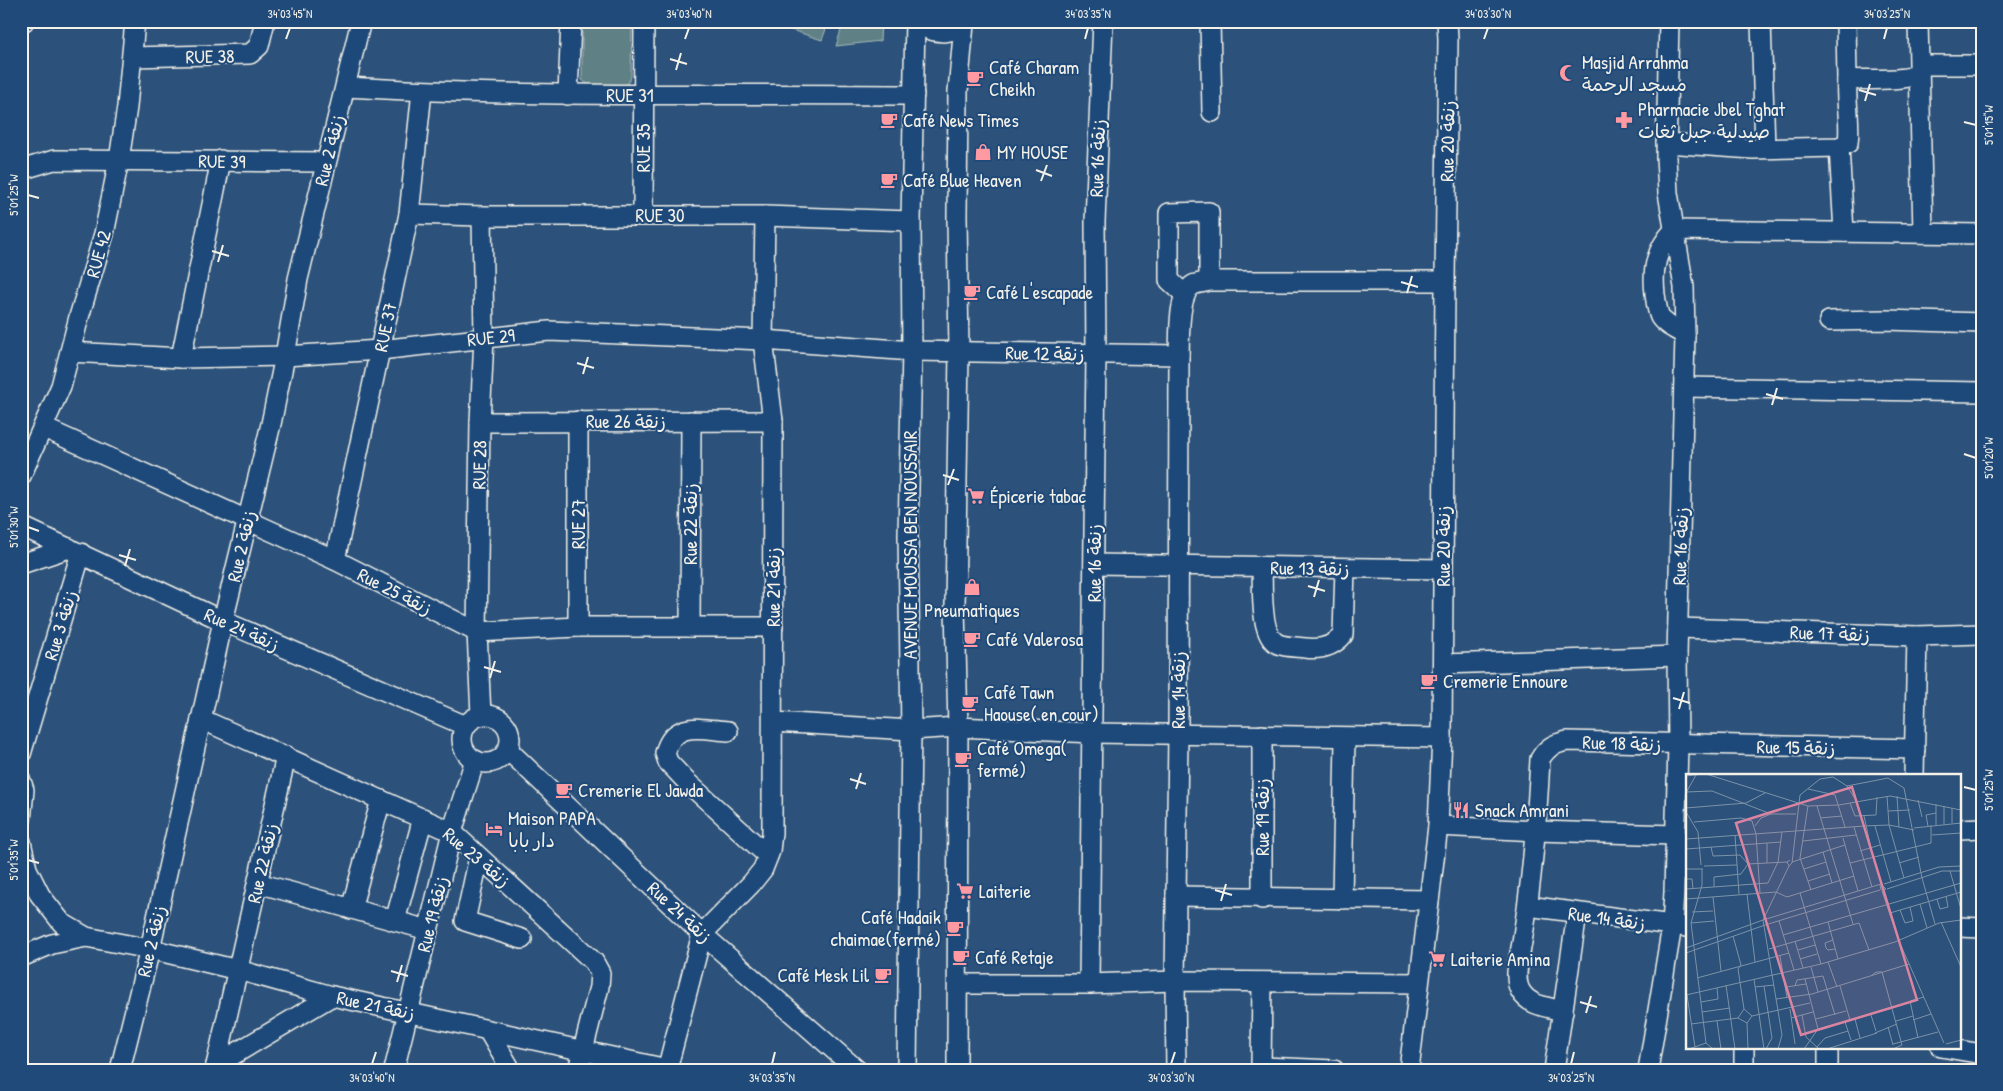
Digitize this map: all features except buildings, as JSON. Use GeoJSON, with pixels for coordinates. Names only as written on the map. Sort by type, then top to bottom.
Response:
{"type":"FeatureCollection","features":[{"type":"Feature","properties":{"kind":"street","name":"RUE 42"},"geometry":{"type":"LineString","coordinates":[[21,476],[44,428],[61,386],[104,234],[119,160],[135,21]]}},
{"type":"Feature","properties":{"kind":"street","name":"RUE 38"},"geometry":{"type":"LineString","coordinates":[[132,57],[250,54],[259,46],[265,21]]}},
{"type":"Feature","properties":{"kind":"street","name":"Rue 2 زنقة"},"geometry":{"type":"LineString","coordinates":[[120,1070],[150,949],[223,621],[271,424],[298,279],[361,21]]}},
{"type":"Feature","properties":{"kind":"street"},"geometry":{"type":"LineString","coordinates":[[568,95],[571,21]]}},
{"type":"Feature","properties":{"kind":"street","name":"RUE 35"},"geometry":{"type":"LineString","coordinates":[[643,215],[644,21]]}},
{"type":"Feature","properties":{"kind":"street"},"geometry":{"type":"LineString","coordinates":[[916,21],[933,32],[954,30],[965,22]]}},
{"type":"Feature","properties":{"kind":"street","name":"AVENUE MOUSSA BEN NOUSSAIR"},"geometry":{"type":"LineString","coordinates":[[907,1070],[911,730],[908,535],[912,351],[911,221],[916,21]]}},
{"type":"Feature","properties":{"kind":"street","name":"Rue 16 زنقة"},"geometry":{"type":"LineString","coordinates":[[1090,984],[1096,354],[1095,222],[1103,21]]}},
{"type":"Feature","properties":{"kind":"street"},"geometry":{"type":"LineString","coordinates":[[1210,21],[1212,112]]}},
{"type":"Feature","properties":{"kind":"street","name":"Rue 20 زنقة"},"geometry":{"type":"LineString","coordinates":[[1409,1070],[1438,826],[1442,738],[1447,21]]}},
{"type":"Feature","properties":{"kind":"street","name":"Rue 16 زنقة"},"geometry":{"type":"LineString","coordinates":[[1648,1070],[1679,926],[1675,835],[1678,745],[1677,656],[1686,335],[1684,287],[1668,193],[1666,143],[1669,21]]}},
{"type":"Feature","properties":{"kind":"street"},"geometry":{"type":"LineString","coordinates":[[1761,21],[1764,148]]}},
{"type":"Feature","properties":{"kind":"street"},"geometry":{"type":"LineString","coordinates":[[1666,143],[1764,148],[1840,147],[1848,142],[1846,21]]}},
{"type":"Feature","properties":{"kind":"street"},"geometry":{"type":"LineString","coordinates":[[1918,21],[1924,233]]}},
{"type":"Feature","properties":{"kind":"street"},"geometry":{"type":"LineString","coordinates":[[957,1070],[958,727],[955,607],[959,352],[957,218],[958,91],[965,22]]}},
{"type":"Feature","properties":{"kind":"street"},"geometry":{"type":"LineString","coordinates":[[1847,80],[1904,78],[1914,75],[1926,65],[1982,65]]}},
{"type":"Feature","properties":{"kind":"street","name":"RUE 31"},"geometry":{"type":"LineString","coordinates":[[346,87],[422,92],[568,95],[755,93],[914,95]]}},
{"type":"Feature","properties":{"kind":"street","name":"RUE 37"},"geometry":{"type":"LineString","coordinates":[[335,560],[409,214],[422,92]]}},
{"type":"Feature","properties":{"kind":"street"},"geometry":{"type":"LineString","coordinates":[[1840,147],[1844,232]]}},
{"type":"Feature","properties":{"kind":"street","name":"RUE 39"},"geometry":{"type":"LineString","coordinates":[[22,168],[54,160],[326,162]]}},
{"type":"Feature","properties":{"kind":"street"},"geometry":{"type":"LineString","coordinates":[[181,358],[221,160]]}},
{"type":"Feature","properties":{"kind":"street"},"geometry":{"type":"LineString","coordinates":[[1209,281],[1209,212],[1169,213],[1169,280],[1183,302],[1193,286],[1209,281],[1445,281]]}},
{"type":"Feature","properties":{"kind":"street","name":"RUE 30"},"geometry":{"type":"LineString","coordinates":[[409,214],[482,216],[765,216],[911,221]]}},
{"type":"Feature","properties":{"kind":"street","name":"RUE 28"},"geometry":{"type":"LineString","coordinates":[[481,715],[477,632],[480,422],[484,337],[482,216]]}},
{"type":"Feature","properties":{"kind":"street","name":"Rue 21 زنقة"},"geometry":{"type":"LineString","coordinates":[[702,934],[751,884],[763,869],[768,856],[772,833],[773,421],[763,340],[765,216]]}},
{"type":"Feature","properties":{"kind":"street"},"geometry":{"type":"LineString","coordinates":[[1686,335],[1670,326],[1660,317],[1653,277],[1659,249],[1674,230],[1982,234]]}},
{"type":"Feature","properties":{"kind":"street","name":"Rue 14 زنقة"},"geometry":{"type":"LineString","coordinates":[[1176,1070],[1179,354],[1183,302]]}},
{"type":"Feature","properties":{"kind":"street"},"geometry":{"type":"LineString","coordinates":[[1829,322],[1886,320],[1982,323]]}},
{"type":"Feature","properties":{"kind":"street","name":"RUE 29"},"geometry":{"type":"LineString","coordinates":[[70,352],[181,358],[285,356],[380,350],[549,331],[763,340],[912,351]]}},
{"type":"Feature","properties":{"kind":"street","name":"Rue 12 زنقة"},"geometry":{"type":"LineString","coordinates":[[912,351],[1179,354]]}},
{"type":"Feature","properties":{"kind":"street"},"geometry":{"type":"LineString","coordinates":[[1684,387],[1982,392]]}},
{"type":"Feature","properties":{"kind":"street","name":"RUE 27"},"geometry":{"type":"LineString","coordinates":[[578,421],[578,627]]}},
{"type":"Feature","properties":{"kind":"street","name":"Rue 22 زنقة"},"geometry":{"type":"LineString","coordinates":[[690,421],[690,627]]}},
{"type":"Feature","properties":{"kind":"street","name":"Rue 26 زنقة"},"geometry":{"type":"LineString","coordinates":[[480,422],[773,421]]}},
{"type":"Feature","properties":{"kind":"street","name":"Rue 25 زنقة"},"geometry":{"type":"LineString","coordinates":[[44,428],[335,560],[477,632],[578,627],[773,627]]}},
{"type":"Feature","properties":{"kind":"street","name":"Rue 24 زنقة"},"geometry":{"type":"LineString","coordinates":[[21,526],[223,621],[466,726]]}},
{"type":"Feature","properties":{"kind":"street"},"geometry":{"type":"LineString","coordinates":[[21,564],[75,551]]}},
{"type":"Feature","properties":{"kind":"street","name":"Rue 3 زنقة"},"geometry":{"type":"LineString","coordinates":[[21,754],[75,551]]}},
{"type":"Feature","properties":{"kind":"street","name":"Rue 13 زنقة"},"geometry":{"type":"LineString","coordinates":[[1094,564],[1443,569]]}},
{"type":"Feature","properties":{"kind":"street"},"geometry":{"type":"LineString","coordinates":[[1262,567],[1265,626],[1271,639],[1278,645],[1311,649],[1330,647],[1343,635],[1345,568]]}},
{"type":"Feature","properties":{"kind":"street","name":"Rue 17 زنقة"},"geometry":{"type":"LineString","coordinates":[[1678,628],[1917,636],[1982,634]]}},
{"type":"Feature","properties":{"kind":"street"},"geometry":{"type":"LineString","coordinates":[[1914,774],[1917,636]]}},
{"type":"Feature","properties":{"kind":"street"},"geometry":{"type":"LineString","coordinates":[[1444,664],[1677,656]]}},
{"type":"Feature","properties":{"kind":"street"},"geometry":{"type":"LineString","coordinates":[[481,715],[494,716],[504,722],[510,734],[508,750],[502,757],[493,762],[484,763],[475,760],[463,745],[463,735],[466,726],[472,719],[481,715]]}},
{"type":"Feature","properties":{"kind":"street","name":"Rue 23 زنقة"},"geometry":{"type":"LineString","coordinates":[[201,719],[452,832],[598,967],[599,987],[582,1051]]}},
{"type":"Feature","properties":{"kind":"street"},"geometry":{"type":"LineString","coordinates":[[773,722],[911,730],[958,727],[1092,733],[1442,738]]}},
{"type":"Feature","properties":{"kind":"street"},"geometry":{"type":"LineString","coordinates":[[728,731],[696,729],[679,731],[672,736],[665,753],[668,762],[687,782],[768,856]]}},
{"type":"Feature","properties":{"kind":"street","name":"Rue 19 زنقة"},"geometry":{"type":"LineString","coordinates":[[1262,735],[1262,899]]}},
{"type":"Feature","properties":{"kind":"street"},"geometry":{"type":"LineString","coordinates":[[1342,899],[1345,738]]}},
{"type":"Feature","properties":{"kind":"street","name":"Rue 18 زنقة"},"geometry":{"type":"LineString","coordinates":[[1536,831],[1540,759],[1552,745],[1567,741],[1678,745]]}},
{"type":"Feature","properties":{"kind":"street","name":"Rue 15 زنقة"},"geometry":{"type":"LineString","coordinates":[[1678,745],[1915,749]]}},
{"type":"Feature","properties":{"kind":"street","name":"Rue 24 زنقة"},"geometry":{"type":"LineString","coordinates":[[508,750],[702,934],[857,1070]]}},
{"type":"Feature","properties":{"kind":"street","name":"Rue 22 زنقة"},"geometry":{"type":"LineString","coordinates":[[238,970],[286,756]]}},
{"type":"Feature","properties":{"kind":"street","name":"Rue 19 زنقة"},"geometry":{"type":"LineString","coordinates":[[394,1070],[452,832],[475,760]]}},
{"type":"Feature","properties":{"kind":"street"},"geometry":{"type":"LineString","coordinates":[[21,781],[24,790],[21,820]]}},
{"type":"Feature","properties":{"kind":"street"},"geometry":{"type":"LineString","coordinates":[[351,909],[381,800]]}},
{"type":"Feature","properties":{"kind":"street"},"geometry":{"type":"LineString","coordinates":[[395,921],[422,818]]}},
{"type":"Feature","properties":{"kind":"street"},"geometry":{"type":"LineString","coordinates":[[1438,826],[1675,835]]}},
{"type":"Feature","properties":{"kind":"street"},"geometry":{"type":"LineString","coordinates":[[1960,829],[1982,828]]}},
{"type":"Feature","properties":{"kind":"street"},"geometry":{"type":"LineString","coordinates":[[1536,831],[1517,982],[1525,998],[1532,1003],[1563,1011]]}},
{"type":"Feature","properties":{"kind":"street"},"geometry":{"type":"LineString","coordinates":[[21,842],[27,869],[40,895],[62,923],[86,937]]}},
{"type":"Feature","properties":{"kind":"street"},"geometry":{"type":"LineString","coordinates":[[479,857],[465,922],[522,939]]}},
{"type":"Feature","properties":{"kind":"street"},"geometry":{"type":"LineString","coordinates":[[258,883],[428,930]]}},
{"type":"Feature","properties":{"kind":"street"},"geometry":{"type":"LineString","coordinates":[[1176,896],[1262,899],[1429,900]]}},
{"type":"Feature","properties":{"kind":"street","name":"Rue 14 زنقة"},"geometry":{"type":"LineString","coordinates":[[1528,906],[1679,926]]}},
{"type":"Feature","properties":{"kind":"street"},"geometry":{"type":"LineString","coordinates":[[1554,1070],[1577,914]]}},
{"type":"Feature","properties":{"kind":"street"},"geometry":{"type":"LineString","coordinates":[[1960,927],[1982,928]]}},
{"type":"Feature","properties":{"kind":"street"},"geometry":{"type":"LineString","coordinates":[[667,1070],[702,934]]}},
{"type":"Feature","properties":{"kind":"street"},"geometry":{"type":"LineString","coordinates":[[21,957],[46,946],[86,937]]}},
{"type":"Feature","properties":{"kind":"street","name":"Rue 21 زنقة"},"geometry":{"type":"LineString","coordinates":[[86,937],[150,949],[238,970],[332,996],[408,1011],[489,1032],[667,1070]]}},
{"type":"Feature","properties":{"kind":"street"},"geometry":{"type":"LineString","coordinates":[[216,1067],[238,970]]}},
{"type":"Feature","properties":{"kind":"street"},"geometry":{"type":"LineString","coordinates":[[958,984],[1090,984],[1175,981],[1418,983]]}},
{"type":"Feature","properties":{"kind":"street"},"geometry":{"type":"LineString","coordinates":[[1262,982],[1262,1068],[1334,1070]]}},
{"type":"Feature","properties":{"kind":"street"},"geometry":{"type":"LineString","coordinates":[[216,1067],[332,996]]}},
{"type":"Feature","properties":{"kind":"street"},"geometry":{"type":"LineString","coordinates":[[489,1032],[511,1070]]}},
{"type":"Feature","properties":{"kind":"street"},"geometry":{"type":"LineString","coordinates":[[1744,1048],[1744,1070]]}},
{"type":"Feature","properties":{"kind":"street"},"geometry":{"type":"LineString","coordinates":[[1828,1048],[1828,1070]]}},
{"type":"Feature","properties":{"kind":"street"},"geometry":{"type":"LineString","coordinates":[[1947,1048],[1982,1054]]}},
{"type":"Feature","properties":{"kind":"street"},"geometry":{"type":"LineString","coordinates":[[578,1070],[582,1051]]}},
{"type":"Feature","properties":{"kind":"green space"},"geometry":{"type":"Polygon","coordinates":[[[582,21],[632,21],[631,76],[629,82],[625,85],[614,88],[602,88],[582,80],[582,21]]]}},
{"type":"Feature","properties":{"kind":"green space"},"geometry":{"type":"Polygon","coordinates":[[[784,21],[829,21],[822,40],[782,27],[784,21]]]}},
{"type":"Feature","properties":{"kind":"green space"},"geometry":{"type":"Polygon","coordinates":[[[844,21],[881,21],[880,41],[836,46],[844,21]]]}},
{"type":"Feature","properties":{"kind":"place","name":"Masjid Arrahma مسجد الرحمة"},"geometry":{"type":"Point","coordinates":[1568,73]}},
{"type":"Feature","properties":{"kind":"place","name":"Café Charam Cheikh"},"geometry":{"type":"Point","coordinates":[975,78]}},
{"type":"Feature","properties":{"kind":"place","name":"Café News Times"},"geometry":{"type":"Point","coordinates":[889,120]}},
{"type":"Feature","properties":{"kind":"place","name":"Pharmacie Jbel Tghat صيدلية جبل ثغات"},"geometry":{"type":"Point","coordinates":[1624,120]}},
{"type":"Feature","properties":{"kind":"place","name":"MY HOUSE"},"geometry":{"type":"Point","coordinates":[983,152]}},
{"type":"Feature","properties":{"kind":"place","name":"Café Blue Heaven"},"geometry":{"type":"Point","coordinates":[889,180]}},
{"type":"Feature","properties":{"kind":"place","name":"Café L'escapade"},"geometry":{"type":"Point","coordinates":[972,292]}},
{"type":"Feature","properties":{"kind":"place","name":"Épicerie tabac"},"geometry":{"type":"Point","coordinates":[976,496]}},
{"type":"Feature","properties":{"kind":"place","name":"Pneumatiques"},"geometry":{"type":"Point","coordinates":[972,587]}},
{"type":"Feature","properties":{"kind":"place","name":"Café Valerosa"},"geometry":{"type":"Point","coordinates":[972,639]}},
{"type":"Feature","properties":{"kind":"place","name":"Cremerie Ennoure"},"geometry":{"type":"Point","coordinates":[1429,681]}},
{"type":"Feature","properties":{"kind":"place","name":"Café Tawn Haouse( en cour)"},"geometry":{"type":"Point","coordinates":[970,703]}},
{"type":"Feature","properties":{"kind":"place","name":"Café Omega( fermé)"},"geometry":{"type":"Point","coordinates":[963,759]}},
{"type":"Feature","properties":{"kind":"place","name":"Cremerie El Jawda"},"geometry":{"type":"Point","coordinates":[564,790]}},
{"type":"Feature","properties":{"kind":"place","name":"Snack Amrani"},"geometry":{"type":"Point","coordinates":[1461,810]}},
{"type":"Feature","properties":{"kind":"place","name":"Maison PAPA دار بابا"},"geometry":{"type":"Point","coordinates":[494,829]}},
{"type":"Feature","properties":{"kind":"place","name":"Laiterie"},"geometry":{"type":"Point","coordinates":[965,891]}},
{"type":"Feature","properties":{"kind":"place","name":"Café Hadaik chaimae(fermé)"},"geometry":{"type":"Point","coordinates":[955,928]}},
{"type":"Feature","properties":{"kind":"place","name":"Café Retaje"},"geometry":{"type":"Point","coordinates":[961,957]}},
{"type":"Feature","properties":{"kind":"place","name":"Laiterie Amina"},"geometry":{"type":"Point","coordinates":[1437,959]}},
{"type":"Feature","properties":{"kind":"place","name":"Café Mesk Lil"},"geometry":{"type":"Point","coordinates":[883,975]}}]}
